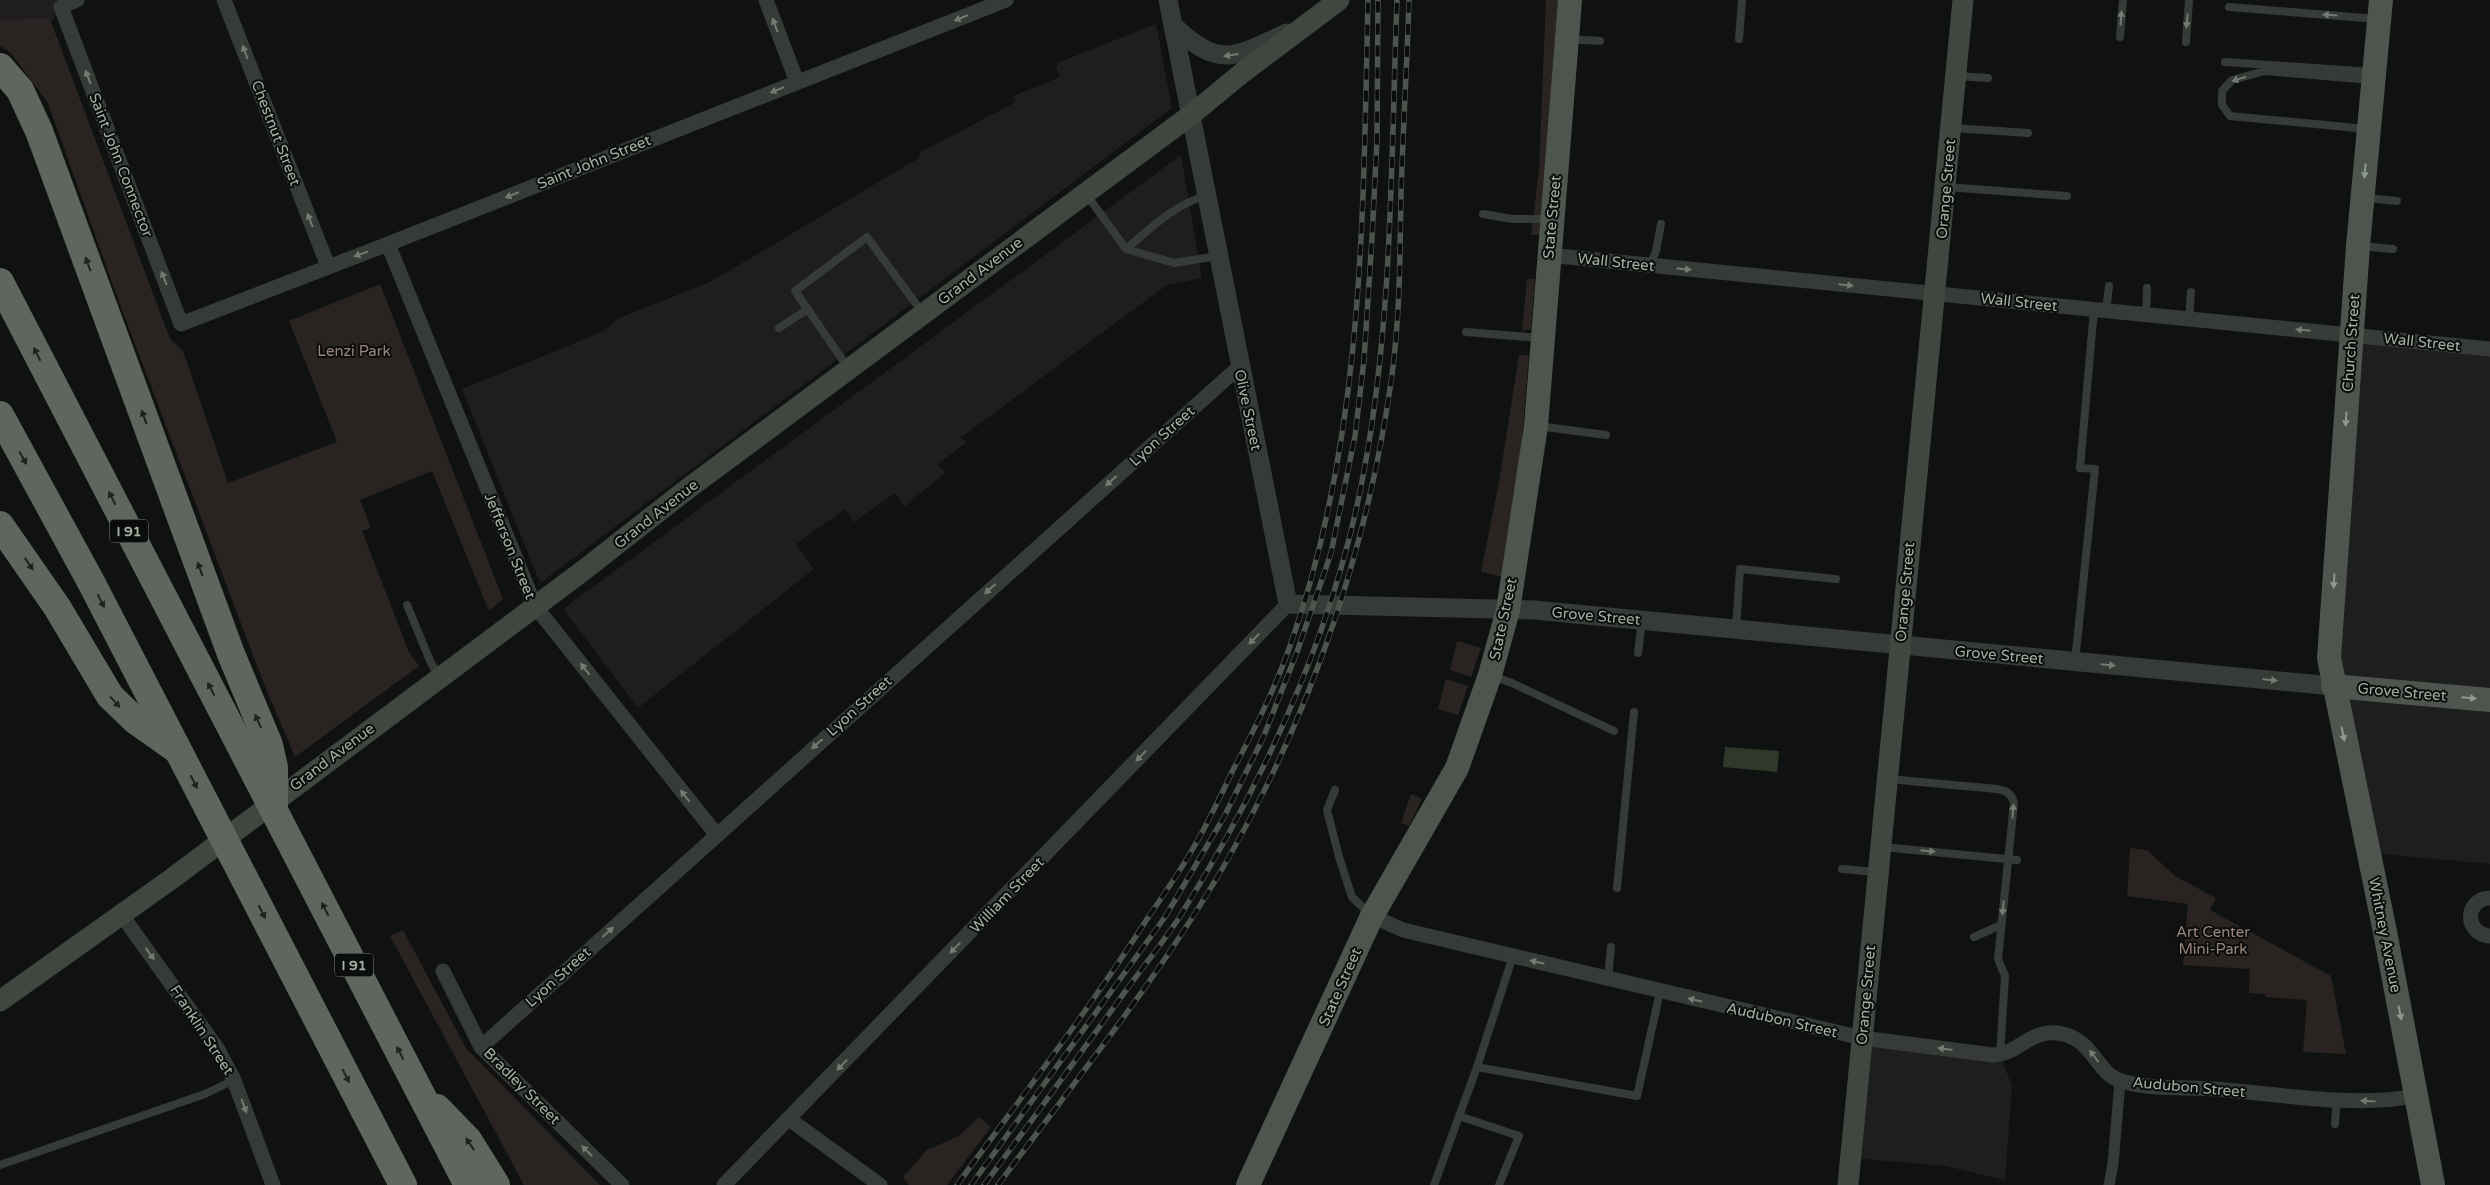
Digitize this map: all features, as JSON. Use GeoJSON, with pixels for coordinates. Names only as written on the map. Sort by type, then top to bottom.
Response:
{"type":"FeatureCollection","features":[{"type":"Feature","properties":{"kind":"highway"},"geometry":{"type":"LineString","coordinates":[[0,67],[20,90],[39,131],[230,654],[269,745],[266,773]]}},
{"type":"Feature","properties":{"kind":"highway","name":"I 91"},"geometry":{"type":"LineString","coordinates":[[0,282],[266,773],[280,823],[468,1185]]}},
{"type":"Feature","properties":{"kind":"highway"},"geometry":{"type":"LineString","coordinates":[[0,415],[87,574],[403,1185]]}},
{"type":"Feature","properties":{"kind":"highway"},"geometry":{"type":"LineString","coordinates":[[0,525],[57,607],[110,696],[135,720],[178,750]]}},
{"type":"Feature","properties":{"kind":"highway"},"geometry":{"type":"LineString","coordinates":[[422,1097],[461,1130],[496,1185]]}},
{"type":"Feature","properties":{"kind":"main road","name":"Grand Avenue"},"geometry":{"type":"LineString","coordinates":[[0,1001],[121,914],[535,606],[849,369],[1191,115],[1339,0]]}},
{"type":"Feature","properties":{"kind":"main road","name":"State Street"},"geometry":{"type":"LineString","coordinates":[[1248,1185],[1372,916],[1457,768],[1490,675],[1508,610],[1536,426],[1548,255],[1570,0]]}},
{"type":"Feature","properties":{"kind":"main road","name":"Orange Street"},"geometry":{"type":"LineString","coordinates":[[1848,1185],[1886,779],[1964,0]]}},
{"type":"Feature","properties":{"kind":"main road","name":"Church Street"},"geometry":{"type":"LineString","coordinates":[[2333,686],[2329,658],[2358,246],[2380,10]]}},
{"type":"Feature","properties":{"kind":"main road","name":"Grove Street"},"geometry":{"type":"LineString","coordinates":[[2333,686],[2490,700]]}},
{"type":"Feature","properties":{"kind":"main road","name":"Whitney Avenue"},"geometry":{"type":"LineString","coordinates":[[2333,686],[2385,932],[2433,1185]]}},
{"type":"Feature","properties":{"kind":"street","name":"Saint John Connector"},"geometry":{"type":"LineString","coordinates":[[78,0],[61,6],[181,324]]}},
{"type":"Feature","properties":{"kind":"street","name":"Chestnut Street"},"geometry":{"type":"LineString","coordinates":[[224,0],[328,266]]}},
{"type":"Feature","properties":{"kind":"street"},"geometry":{"type":"LineString","coordinates":[[766,0],[797,82]]}},
{"type":"Feature","properties":{"kind":"street","name":"Saint John Street"},"geometry":{"type":"LineString","coordinates":[[181,324],[1006,0]]}},
{"type":"Feature","properties":{"kind":"street","name":"Olive Street"},"geometry":{"type":"LineString","coordinates":[[1168,0],[1239,367],[1288,604]]}},
{"type":"Feature","properties":{"kind":"street","name":"Grand Avenue"},"geometry":{"type":"LineString","coordinates":[[1173,25],[1211,54],[1222,56],[1243,53],[1308,23]]}},
{"type":"Feature","properties":{"kind":"street","name":"Jefferson Street"},"geometry":{"type":"LineString","coordinates":[[388,244],[535,606],[716,834]]}},
{"type":"Feature","properties":{"kind":"street","name":"Wall Street"},"geometry":{"type":"LineString","coordinates":[[1548,255],[2490,349]]}},
{"type":"Feature","properties":{"kind":"street","name":"Lyon Street"},"geometry":{"type":"LineString","coordinates":[[481,1047],[716,834],[1239,367]]}},
{"type":"Feature","properties":{"kind":"street"},"geometry":{"type":"LineString","coordinates":[[1288,604],[1508,610]]}},
{"type":"Feature","properties":{"kind":"street","name":"William Street"},"geometry":{"type":"LineString","coordinates":[[724,1185],[1288,604]]}},
{"type":"Feature","properties":{"kind":"street","name":"Grove Street"},"geometry":{"type":"LineString","coordinates":[[1508,610],[1642,620],[2333,686]]}},
{"type":"Feature","properties":{"kind":"street"},"geometry":{"type":"LineString","coordinates":[[2490,898],[2478,901],[2473,906],[2470,917],[2474,929],[2479,933],[2490,936]]}},
{"type":"Feature","properties":{"kind":"street","name":"Franklin Street"},"geometry":{"type":"LineString","coordinates":[[121,914],[196,1015],[217,1048],[234,1080],[273,1185]]}},
{"type":"Feature","properties":{"kind":"street","name":"Audubon Street"},"geometry":{"type":"LineString","coordinates":[[1372,916],[1394,928],[1862,1038],[2000,1055],[2011,1051],[2031,1037],[2046,1034],[2063,1034],[2083,1044],[2106,1071],[2120,1081],[2175,1087],[2375,1101],[2416,1096]]}},
{"type":"Feature","properties":{"kind":"street","name":"Bradley Street"},"geometry":{"type":"LineString","coordinates":[[443,971],[481,1047],[622,1185]]}},
{"type":"Feature","properties":{"kind":"street"},"geometry":{"type":"LineString","coordinates":[[2109,1185],[2113,1164],[2120,1081]]}},
{"type":"Feature","properties":{"kind":"street"},"geometry":{"type":"LineString","coordinates":[[789,1119],[880,1185]]}},
{"type":"Feature","properties":{"kind":"lane"},"geometry":{"type":"LineString","coordinates":[[1739,39],[1742,0]]}},
{"type":"Feature","properties":{"kind":"lane"},"geometry":{"type":"LineString","coordinates":[[2120,37],[2122,0]]}},
{"type":"Feature","properties":{"kind":"lane"},"geometry":{"type":"LineString","coordinates":[[2186,42],[2189,0]]}},
{"type":"Feature","properties":{"kind":"lane"},"geometry":{"type":"LineString","coordinates":[[2229,7],[2380,10]]}},
{"type":"Feature","properties":{"kind":"lane"},"geometry":{"type":"LineString","coordinates":[[1567,39],[1600,41]]}},
{"type":"Feature","properties":{"kind":"lane"},"geometry":{"type":"LineString","coordinates":[[2225,62],[2374,76]]}},
{"type":"Feature","properties":{"kind":"lane"},"geometry":{"type":"LineString","coordinates":[[2369,130],[2230,116],[2222,105],[2222,91],[2232,80],[2265,71],[2374,76]]}},
{"type":"Feature","properties":{"kind":"lane"},"geometry":{"type":"LineString","coordinates":[[1955,76],[1988,78]]}},
{"type":"Feature","properties":{"kind":"lane"},"geometry":{"type":"LineString","coordinates":[[1951,128],[2028,133]]}},
{"type":"Feature","properties":{"kind":"lane"},"geometry":{"type":"LineString","coordinates":[[1946,187],[2067,196]]}},
{"type":"Feature","properties":{"kind":"lane"},"geometry":{"type":"LineString","coordinates":[[1085,193],[1126,249],[1174,263],[1218,256]]}},
{"type":"Feature","properties":{"kind":"lane"},"geometry":{"type":"LineString","coordinates":[[1126,249],[1172,211],[1190,200],[1206,196]]}},
{"type":"Feature","properties":{"kind":"lane"},"geometry":{"type":"LineString","coordinates":[[2363,197],[2397,202]]}},
{"type":"Feature","properties":{"kind":"lane"},"geometry":{"type":"LineString","coordinates":[[1483,214],[1512,219],[1552,220]]}},
{"type":"Feature","properties":{"kind":"lane"},"geometry":{"type":"LineString","coordinates":[[1650,265],[1656,251],[1661,224]]}},
{"type":"Feature","properties":{"kind":"lane"},"geometry":{"type":"LineString","coordinates":[[849,369],[795,291],[868,237],[924,314]]}},
{"type":"Feature","properties":{"kind":"lane"},"geometry":{"type":"LineString","coordinates":[[2358,246],[2394,249]]}},
{"type":"Feature","properties":{"kind":"lane"},"geometry":{"type":"LineString","coordinates":[[2075,662],[2095,469],[2080,468],[2100,310],[2109,286]]}},
{"type":"Feature","properties":{"kind":"lane"},"geometry":{"type":"LineString","coordinates":[[2146,315],[2147,288]]}},
{"type":"Feature","properties":{"kind":"lane"},"geometry":{"type":"LineString","coordinates":[[2189,319],[2191,292]]}},
{"type":"Feature","properties":{"kind":"lane"},"geometry":{"type":"LineString","coordinates":[[779,328],[808,309]]}},
{"type":"Feature","properties":{"kind":"lane"},"geometry":{"type":"LineString","coordinates":[[1466,332],[1542,338]]}},
{"type":"Feature","properties":{"kind":"lane"},"geometry":{"type":"LineString","coordinates":[[1536,426],[1606,435]]}},
{"type":"Feature","properties":{"kind":"lane"},"geometry":{"type":"LineString","coordinates":[[1736,629],[1740,570],[1836,579]]}},
{"type":"Feature","properties":{"kind":"lane"},"geometry":{"type":"LineString","coordinates":[[407,606],[440,676]]}},
{"type":"Feature","properties":{"kind":"lane"},"geometry":{"type":"LineString","coordinates":[[1638,653],[1642,620]]}},
{"type":"Feature","properties":{"kind":"lane"},"geometry":{"type":"LineString","coordinates":[[1490,675],[1512,683],[1614,731]]}},
{"type":"Feature","properties":{"kind":"lane"},"geometry":{"type":"LineString","coordinates":[[1617,888],[1634,712]]}},
{"type":"Feature","properties":{"kind":"lane"},"geometry":{"type":"LineString","coordinates":[[1886,779],[2008,792],[2012,796],[2014,803],[1998,959],[2005,976],[2000,1055]]}},
{"type":"Feature","properties":{"kind":"lane"},"geometry":{"type":"LineString","coordinates":[[1335,790],[1327,810],[1339,857],[1352,897],[1372,916]]}},
{"type":"Feature","properties":{"kind":"lane"},"geometry":{"type":"LineString","coordinates":[[1880,847],[2017,860]]}},
{"type":"Feature","properties":{"kind":"lane"},"geometry":{"type":"LineString","coordinates":[[1842,870],[1877,872]]}},
{"type":"Feature","properties":{"kind":"lane"},"geometry":{"type":"LineString","coordinates":[[1974,937],[2001,925]]}},
{"type":"Feature","properties":{"kind":"lane"},"geometry":{"type":"LineString","coordinates":[[1608,979],[1612,946]]}},
{"type":"Feature","properties":{"kind":"lane"},"geometry":{"type":"LineString","coordinates":[[1434,1185],[1477,1067],[1513,956]]}},
{"type":"Feature","properties":{"kind":"lane"},"geometry":{"type":"LineString","coordinates":[[1477,1067],[1637,1096],[1660,992]]}},
{"type":"Feature","properties":{"kind":"lane"},"geometry":{"type":"LineString","coordinates":[[0,1164],[205,1094],[234,1080]]}},
{"type":"Feature","properties":{"kind":"lane"},"geometry":{"type":"LineString","coordinates":[[2335,1124],[2337,1098]]}},
{"type":"Feature","properties":{"kind":"lane"},"geometry":{"type":"LineString","coordinates":[[1460,1116],[1519,1136],[1499,1185]]}},
{"type":"Feature","properties":{"kind":"shaded area"},"geometry":{"type":"Polygon","coordinates":[[[0,0],[57,0],[54,20],[0,20],[0,0]]]}},
{"type":"Feature","properties":{"kind":"shaded area"},"geometry":{"type":"Polygon","coordinates":[[[1156,24],[1172,108],[540,583],[462,389],[604,331],[617,319],[710,282],[919,158],[921,152],[1016,102],[1013,96],[1060,77],[1056,68],[1060,62],[1156,24]]]}},
{"type":"Feature","properties":{"kind":"shaded area"},"geometry":{"type":"Polygon","coordinates":[[[1181,155],[1202,278],[1167,285],[960,438],[967,442],[938,464],[945,473],[904,507],[895,493],[854,522],[845,509],[796,544],[814,569],[638,708],[563,609],[1181,155]]]}},
{"type":"Feature","properties":{"kind":"shaded area"},"geometry":{"type":"Polygon","coordinates":[[[2351,335],[2490,349],[2490,864],[2369,853],[2337,706],[2351,335]]]}},
{"type":"Feature","properties":{"kind":"shaded area"},"geometry":{"type":"Polygon","coordinates":[[[1725,747],[1779,751],[1777,772],[1723,767],[1725,747]]]}},
{"type":"Feature","properties":{"kind":"shaded area"},"geometry":{"type":"Polygon","coordinates":[[[1862,1038],[2000,1055],[2012,1086],[2005,1180],[1945,1166],[1851,1158],[1862,1038]]]}},
{"type":"Feature","properties":{"kind":"green space"},"geometry":{"type":"Polygon","coordinates":[[[1546,0],[1558,0],[1540,235],[1531,235],[1539,170],[1546,0]]]}},
{"type":"Feature","properties":{"kind":"green space","name":"Lenzi Park"},"geometry":{"type":"Polygon","coordinates":[[[50,19],[170,339],[183,351],[228,483],[337,442],[289,321],[380,284],[503,599],[489,611],[432,471],[360,500],[371,528],[362,531],[409,652],[419,666],[295,757],[266,689],[119,302],[48,103],[11,53],[0,46],[0,20],[50,19]]]}},
{"type":"Feature","properties":{"kind":"green space"},"geometry":{"type":"Polygon","coordinates":[[[1527,279],[1535,279],[1531,330],[1522,330],[1527,279]]]}},
{"type":"Feature","properties":{"kind":"green space"},"geometry":{"type":"Polygon","coordinates":[[[1519,355],[1529,355],[1519,474],[1504,577],[1481,572],[1499,482],[1519,355]]]}},
{"type":"Feature","properties":{"kind":"green space"},"geometry":{"type":"Polygon","coordinates":[[[1457,641],[1481,648],[1471,677],[1450,670],[1457,641]]]}},
{"type":"Feature","properties":{"kind":"green space"},"geometry":{"type":"Polygon","coordinates":[[[1446,679],[1468,686],[1458,715],[1438,709],[1446,679]]]}},
{"type":"Feature","properties":{"kind":"green space"},"geometry":{"type":"Polygon","coordinates":[[[1411,794],[1422,799],[1409,826],[1401,823],[1411,794]]]}},
{"type":"Feature","properties":{"kind":"green space","name":"Art Center Mini-Park"},"geometry":{"type":"Polygon","coordinates":[[[2130,848],[2147,850],[2175,876],[2216,898],[2210,910],[2331,976],[2346,1054],[2303,1052],[2307,1000],[2265,997],[2265,994],[2249,993],[2250,969],[2183,965],[2188,904],[2127,896],[2130,848]]]}},
{"type":"Feature","properties":{"kind":"green space"},"geometry":{"type":"Polygon","coordinates":[[[403,930],[466,1048],[600,1185],[524,1185],[390,936],[403,930]]]}},
{"type":"Feature","properties":{"kind":"green space"},"geometry":{"type":"Polygon","coordinates":[[[979,1117],[991,1127],[947,1185],[909,1185],[903,1177],[927,1150],[959,1136],[979,1117]]]}},
{"type":"Feature","properties":{"kind":"railway"},"geometry":{"type":"LineString","coordinates":[[957,1185],[1079,1019],[1184,863],[1205,827],[1256,725],[1278,678],[1290,646],[1314,567],[1333,488],[1346,408],[1361,246],[1368,0]]}},
{"type":"Feature","properties":{"kind":"railway"},"geometry":{"type":"LineString","coordinates":[[971,1185],[1165,917],[1224,817],[1263,738],[1297,652],[1331,553],[1355,436],[1364,360],[1372,238],[1377,140],[1378,0]]}},
{"type":"Feature","properties":{"kind":"railway"},"geometry":{"type":"LineString","coordinates":[[984,1185],[1179,918],[1210,866],[1240,813],[1267,759],[1315,646],[1335,589],[1364,471],[1381,354],[1392,177],[1397,0]]}},
{"type":"Feature","properties":{"kind":"railway"},"geometry":{"type":"LineString","coordinates":[[998,1185],[1148,984],[1229,857],[1287,743],[1333,624],[1369,500],[1382,438],[1395,352],[1409,0]]}}]}
